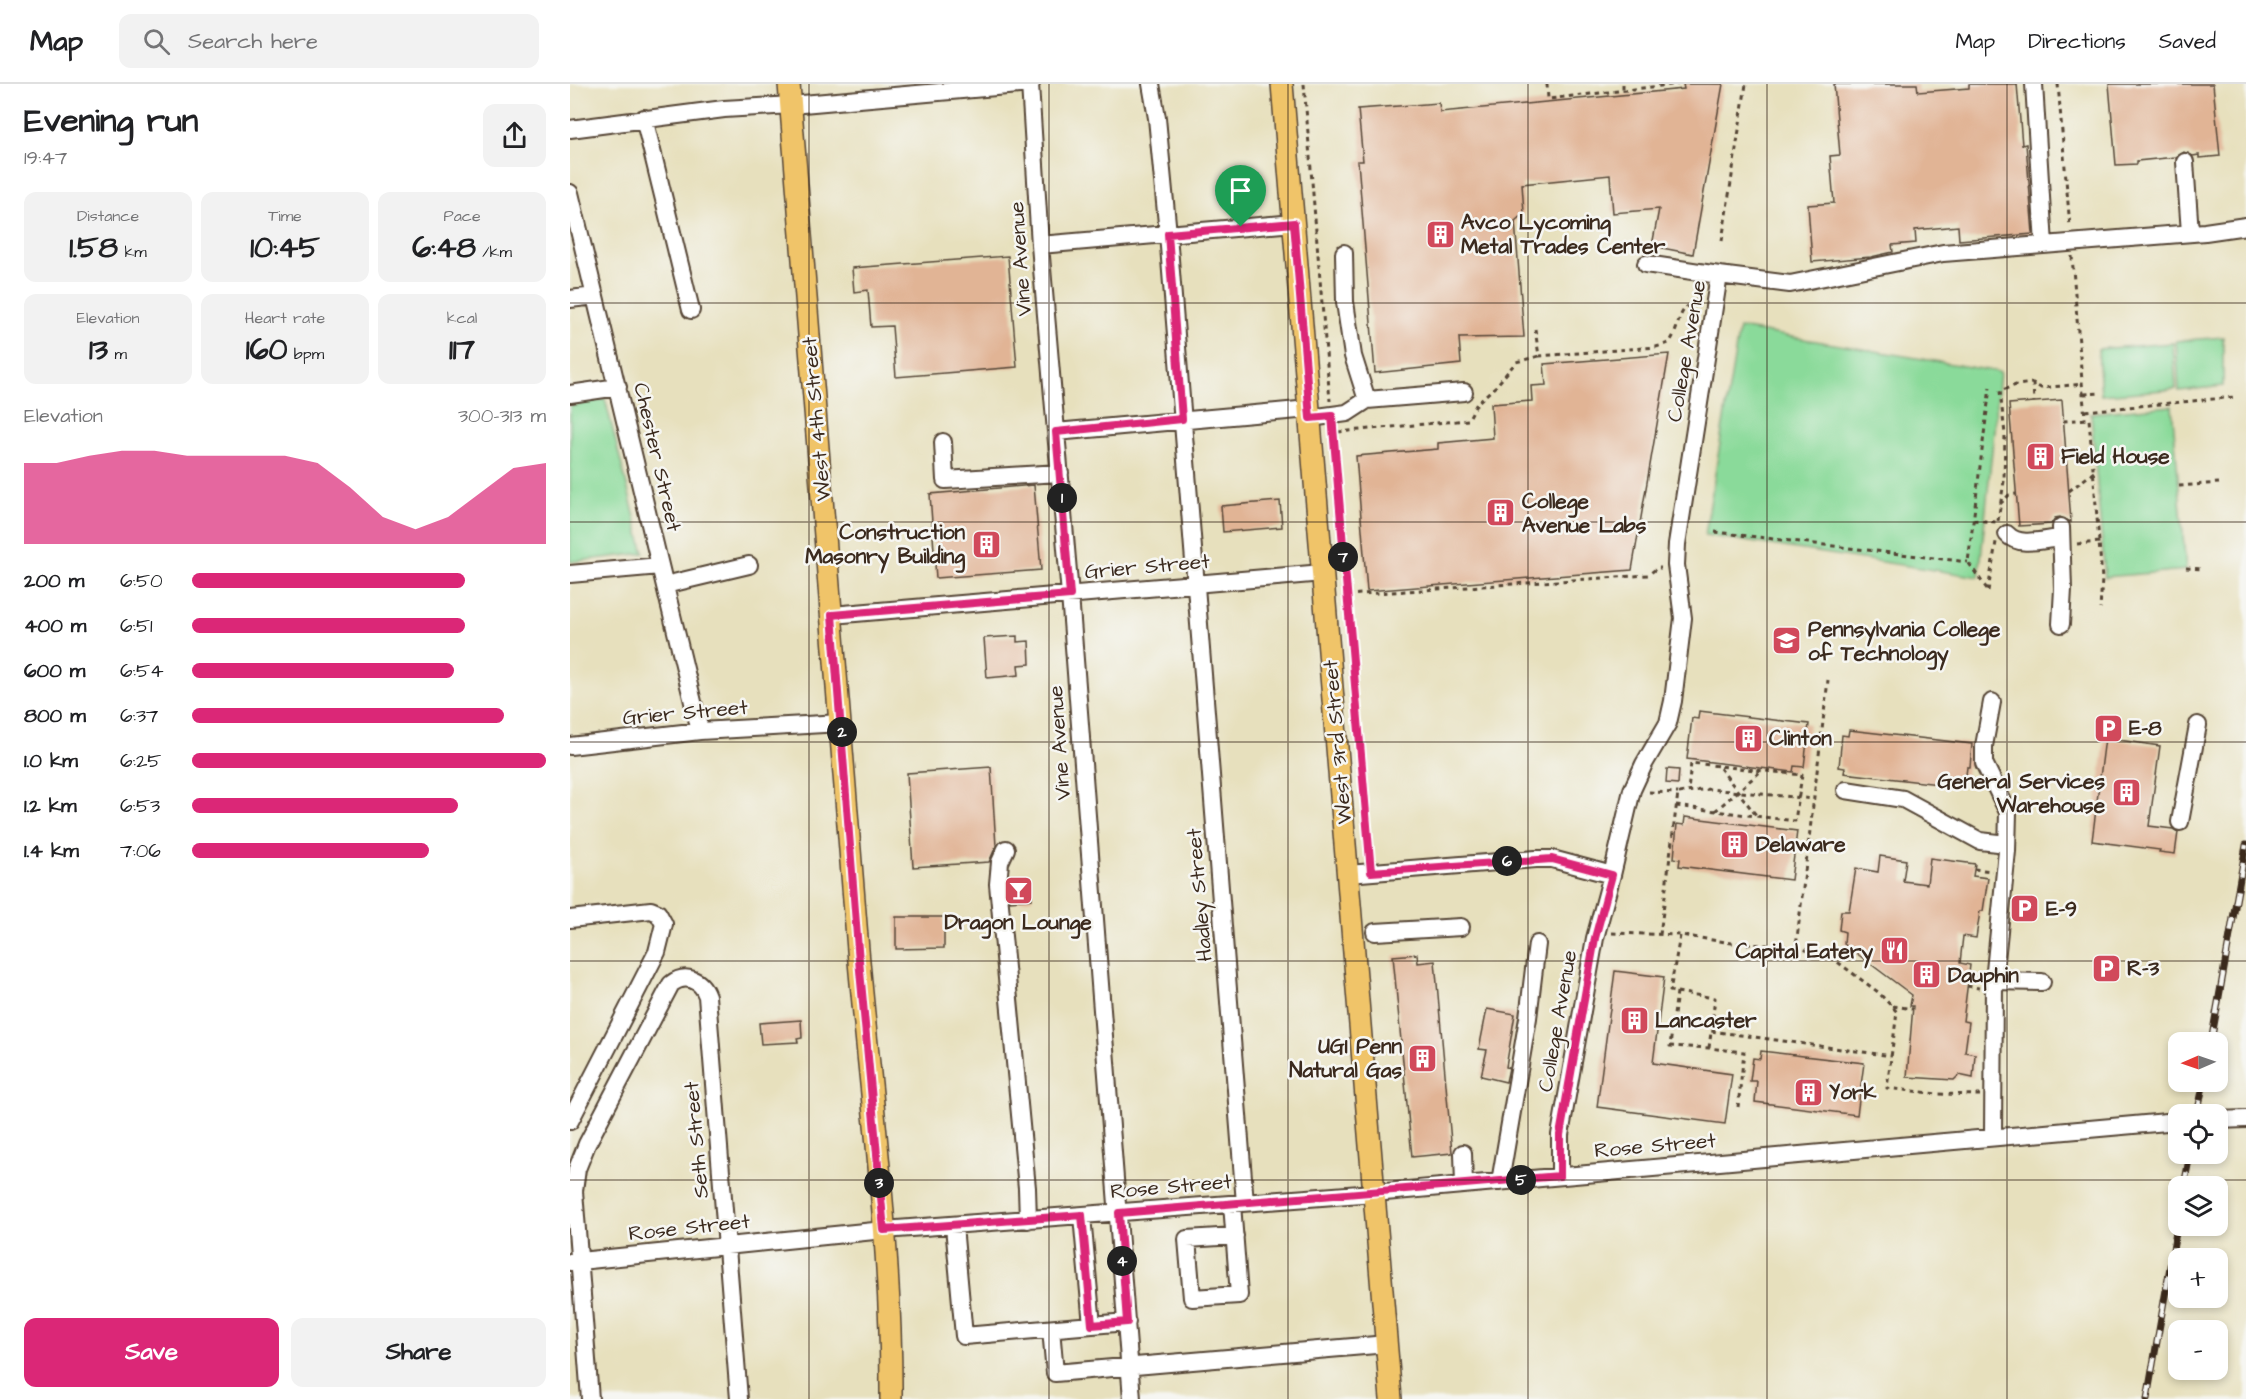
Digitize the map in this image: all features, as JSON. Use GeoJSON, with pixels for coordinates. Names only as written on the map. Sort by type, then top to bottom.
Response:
{"type":"FeatureCollection","features":[{"type":"Feature","properties":{"kind":"main road","name":"West 4th Street"},"geometry":{"type":"LineString","coordinates":[[789,84],[858,949],[884,1230],[891,1350],[891,1399]]}},
{"type":"Feature","properties":{"kind":"main road","name":"West 3rd Street"},"geometry":{"type":"LineString","coordinates":[[1282,84],[1391,1399]]}},
{"type":"Feature","properties":{"kind":"street"},"geometry":{"type":"LineString","coordinates":[[570,129],[724,109],[1030,84]]}},
{"type":"Feature","properties":{"kind":"street","name":"Vine Avenue"},"geometry":{"type":"LineString","coordinates":[[1030,84],[1132,1399]]}},
{"type":"Feature","properties":{"kind":"street","name":"Hadley Street"},"geometry":{"type":"LineString","coordinates":[[1150,84],[1157,118],[1168,234],[1196,584],[1239,1203],[1235,1236],[1239,1294],[1192,1298],[1187,1239],[1235,1236]]}},
{"type":"Feature","properties":{"kind":"street"},"geometry":{"type":"LineString","coordinates":[[2034,84],[2044,245]]}},
{"type":"Feature","properties":{"kind":"street"},"geometry":{"type":"LineString","coordinates":[[644,118],[691,310]]}},
{"type":"Feature","properties":{"kind":"street"},"geometry":{"type":"LineString","coordinates":[[2185,162],[2190,233]]}},
{"type":"Feature","properties":{"kind":"street","name":"Chester Street"},"geometry":{"type":"LineString","coordinates":[[570,193],[700,731]]}},
{"type":"Feature","properties":{"kind":"street"},"geometry":{"type":"LineString","coordinates":[[1041,246],[1294,223]]}},
{"type":"Feature","properties":{"kind":"street","name":"College Avenue"},"geometry":{"type":"LineString","coordinates":[[1560,1176],[1558,1159],[1562,1124],[1595,938],[1632,790],[1668,723],[1673,701],[1683,618],[1676,565],[1677,544],[1719,275],[1790,284],[1944,252],[2244,229]]}},
{"type":"Feature","properties":{"kind":"street"},"geometry":{"type":"LineString","coordinates":[[1344,253],[1345,302],[1352,345],[1367,400]]}},
{"type":"Feature","properties":{"kind":"street"},"geometry":{"type":"LineString","coordinates":[[1646,264],[1719,275]]}},
{"type":"Feature","properties":{"kind":"street"},"geometry":{"type":"LineString","coordinates":[[570,299],[595,296]]}},
{"type":"Feature","properties":{"kind":"street"},"geometry":{"type":"LineString","coordinates":[[570,394],[618,387]]}},
{"type":"Feature","properties":{"kind":"street"},"geometry":{"type":"LineString","coordinates":[[1056,432],[1182,419],[1310,413],[1332,416],[1347,413],[1367,400],[1464,392]]}},
{"type":"Feature","properties":{"kind":"street"},"geometry":{"type":"LineString","coordinates":[[944,442],[945,480],[1060,473]]}},
{"type":"Feature","properties":{"kind":"street"},"geometry":{"type":"LineString","coordinates":[[2003,528],[2011,539],[2021,542],[2061,537],[2063,589],[2061,624]]}},
{"type":"Feature","properties":{"kind":"street"},"geometry":{"type":"LineString","coordinates":[[570,574],[660,566]]}},
{"type":"Feature","properties":{"kind":"street"},"geometry":{"type":"LineString","coordinates":[[665,585],[750,566]]}},
{"type":"Feature","properties":{"kind":"street","name":"Grier Street"},"geometry":{"type":"LineString","coordinates":[[832,615],[1323,573]]}},
{"type":"Feature","properties":{"kind":"street"},"geometry":{"type":"LineString","coordinates":[[1992,702],[1984,746],[1984,763],[2006,806],[2007,844],[1987,985],[1993,1137]]}},
{"type":"Feature","properties":{"kind":"street","name":"Grier Street"},"geometry":{"type":"LineString","coordinates":[[570,746],[700,731],[841,723]]}},
{"type":"Feature","properties":{"kind":"street"},"geometry":{"type":"LineString","coordinates":[[2180,822],[2198,725]]}},
{"type":"Feature","properties":{"kind":"street"},"geometry":{"type":"LineString","coordinates":[[1846,790],[1903,799],[1980,841],[2007,844]]}},
{"type":"Feature","properties":{"kind":"street"},"geometry":{"type":"LineString","coordinates":[[1006,849],[1000,861],[998,884],[1027,1188],[1028,1220]]}},
{"type":"Feature","properties":{"kind":"street"},"geometry":{"type":"LineString","coordinates":[[1347,874],[1552,859],[1612,875]]}},
{"type":"Feature","properties":{"kind":"street"},"geometry":{"type":"LineString","coordinates":[[570,919],[651,910],[658,913],[664,924],[657,952],[570,1121]]}},
{"type":"Feature","properties":{"kind":"street"},"geometry":{"type":"LineString","coordinates":[[1375,932],[1461,927]]}},
{"type":"Feature","properties":{"kind":"street"},"geometry":{"type":"LineString","coordinates":[[1500,1182],[1529,1008],[1537,944]]}},
{"type":"Feature","properties":{"kind":"street","name":"Seth Street"},"geometry":{"type":"LineString","coordinates":[[575,1262],[574,1191],[577,1169],[587,1144],[671,984],[678,979],[695,980],[707,996],[739,1399]]}},
{"type":"Feature","properties":{"kind":"street"},"geometry":{"type":"LineString","coordinates":[[1987,985],[2042,982]]}},
{"type":"Feature","properties":{"kind":"street"},"geometry":{"type":"LineString","coordinates":[[2228,1120],[2246,1119]]}},
{"type":"Feature","properties":{"kind":"street","name":"Rose Street"},"geometry":{"type":"LineString","coordinates":[[575,1262],[884,1230],[1374,1193],[2168,1122]]}},
{"type":"Feature","properties":{"kind":"street"},"geometry":{"type":"LineString","coordinates":[[1463,1153],[1464,1185]]}},
{"type":"Feature","properties":{"kind":"street"},"geometry":{"type":"LineString","coordinates":[[1082,1215],[1092,1325]]}},
{"type":"Feature","properties":{"kind":"street"},"geometry":{"type":"LineString","coordinates":[[954,1226],[964,1336],[1127,1322]]}},
{"type":"Feature","properties":{"kind":"street"},"geometry":{"type":"LineString","coordinates":[[575,1262],[590,1399]]}},
{"type":"Feature","properties":{"kind":"street"},"geometry":{"type":"LineString","coordinates":[[1051,1329],[1055,1373],[1387,1344]]}},
{"type":"Feature","properties":{"kind":"path"},"geometry":{"type":"LineString","coordinates":[[1304,84],[1371,872]]}},
{"type":"Feature","properties":{"kind":"path"},"geometry":{"type":"LineString","coordinates":[[1547,84],[1548,99],[1678,84]]}},
{"type":"Feature","properties":{"kind":"path"},"geometry":{"type":"LineString","coordinates":[[1623,84],[1623,91]]}},
{"type":"Feature","properties":{"kind":"path"},"geometry":{"type":"LineString","coordinates":[[1722,241],[1746,84]]}},
{"type":"Feature","properties":{"kind":"path"},"geometry":{"type":"LineString","coordinates":[[2059,86],[2070,232]]}},
{"type":"Feature","properties":{"kind":"path"},"geometry":{"type":"LineString","coordinates":[[2072,254],[2085,419]]}},
{"type":"Feature","properties":{"kind":"path"},"geometry":{"type":"LineString","coordinates":[[1535,329],[1539,356],[1656,346],[1669,343],[1676,334],[1676,322],[1687,304],[1704,297]]}},
{"type":"Feature","properties":{"kind":"path"},"geometry":{"type":"LineString","coordinates":[[1990,387],[1968,562],[1988,591],[2003,528],[1999,506],[2004,481],[2005,434],[2000,391],[2016,385],[2033,383],[2041,388],[2083,384]]}},
{"type":"Feature","properties":{"kind":"path"},"geometry":{"type":"LineString","coordinates":[[2033,383],[2034,402]]}},
{"type":"Feature","properties":{"kind":"path"},"geometry":{"type":"LineString","coordinates":[[2084,394],[2101,393]]}},
{"type":"Feature","properties":{"kind":"path"},"geometry":{"type":"LineString","coordinates":[[2085,411],[2235,397]]}},
{"type":"Feature","properties":{"kind":"path"},"geometry":{"type":"LineString","coordinates":[[2063,421],[2089,419],[2100,542],[2102,579],[2100,609]]}},
{"type":"Feature","properties":{"kind":"path"},"geometry":{"type":"LineString","coordinates":[[2069,491],[2094,472]]}},
{"type":"Feature","properties":{"kind":"path"},"geometry":{"type":"LineString","coordinates":[[2179,486],[2219,483]]}},
{"type":"Feature","properties":{"kind":"path"},"geometry":{"type":"LineString","coordinates":[[1999,506],[2009,495],[2016,494]]}},
{"type":"Feature","properties":{"kind":"path"},"geometry":{"type":"LineString","coordinates":[[1973,520],[2003,528]]}},
{"type":"Feature","properties":{"kind":"path"},"geometry":{"type":"LineString","coordinates":[[1715,532],[1968,562]]}},
{"type":"Feature","properties":{"kind":"path"},"geometry":{"type":"LineString","coordinates":[[2061,537],[2100,542]]}},
{"type":"Feature","properties":{"kind":"path"},"geometry":{"type":"LineString","coordinates":[[1346,596],[1648,575],[1657,568],[1663,567]]}},
{"type":"Feature","properties":{"kind":"path"},"geometry":{"type":"LineString","coordinates":[[2186,568],[2203,569]]}},
{"type":"Feature","properties":{"kind":"path"},"geometry":{"type":"LineString","coordinates":[[1796,947],[1828,680]]}},
{"type":"Feature","properties":{"kind":"path"},"geometry":{"type":"LineString","coordinates":[[1676,806],[1795,821],[1802,775],[1691,763],[1688,791]]}},
{"type":"Feature","properties":{"kind":"path"},"geometry":{"type":"LineString","coordinates":[[1719,766],[1757,816]]}},
{"type":"Feature","properties":{"kind":"path"},"geometry":{"type":"LineString","coordinates":[[1715,811],[1761,771]]}},
{"type":"Feature","properties":{"kind":"path"},"geometry":{"type":"LineString","coordinates":[[1644,792],[1678,793],[1709,789],[1814,800]]}},
{"type":"Feature","properties":{"kind":"path"},"geometry":{"type":"LineString","coordinates":[[1660,935],[1678,793]]}},
{"type":"Feature","properties":{"kind":"path"},"geometry":{"type":"LineString","coordinates":[[1974,869],[1993,872]]}},
{"type":"Feature","properties":{"kind":"path"},"geometry":{"type":"LineString","coordinates":[[1612,933],[1680,935],[1732,943],[1796,947],[1832,958],[1878,992],[1897,1012],[1887,1088],[1938,1094],[1992,1096]]}},
{"type":"Feature","properties":{"kind":"path"},"geometry":{"type":"LineString","coordinates":[[1680,935],[1670,991],[1715,998],[1709,1048]]}},
{"type":"Feature","properties":{"kind":"path"},"geometry":{"type":"LineString","coordinates":[[1967,986],[1987,985]]}},
{"type":"Feature","properties":{"kind":"path"},"geometry":{"type":"LineString","coordinates":[[1677,992],[1670,1046],[1744,1052],[1738,1107]]}},
{"type":"Feature","properties":{"kind":"path"},"geometry":{"type":"LineString","coordinates":[[1891,1005],[1912,1009]]}},
{"type":"Feature","properties":{"kind":"path"},"geometry":{"type":"LineString","coordinates":[[1711,1031],[1892,1056]]}},
{"type":"Feature","properties":{"kind":"green space"},"geometry":{"type":"Polygon","coordinates":[[[1739,328],[2000,372],[1979,577],[1705,535],[1739,328]]]}},
{"type":"Feature","properties":{"kind":"green space"},"geometry":{"type":"Polygon","coordinates":[[[2223,337],[2223,386],[2179,391],[2176,341],[2223,337]]]}},
{"type":"Feature","properties":{"kind":"green space"},"geometry":{"type":"Polygon","coordinates":[[[2173,343],[2176,389],[2101,395],[2098,349],[2173,343]]]}},
{"type":"Feature","properties":{"kind":"green space"},"geometry":{"type":"Polygon","coordinates":[[[605,399],[644,553],[570,562],[570,406],[605,399]]]}},
{"type":"Feature","properties":{"kind":"green space"},"geometry":{"type":"Polygon","coordinates":[[[2172,406],[2186,570],[2105,577],[2091,413],[2172,406]]]}},
{"type":"Feature","properties":{"kind":"building","name":"Avco Lycoming Metal Trades Center"},"geometry":{"type":"Polygon","coordinates":[[[1683,84],[1723,84],[1693,254],[1652,246],[1659,209],[1613,213],[1610,175],[1522,184],[1524,213],[1515,221],[1524,337],[1459,338],[1461,364],[1375,373],[1358,161],[1363,161],[1358,109],[1439,103],[1440,112],[1684,89],[1683,84]]]}},
{"type":"Feature","properties":{"kind":"building"},"geometry":{"type":"Polygon","coordinates":[[[1834,84],[1917,84],[1918,92],[1969,88],[1969,84],[2017,84],[2022,145],[2026,144],[2033,234],[1959,240],[1958,226],[1915,230],[1916,243],[1892,245],[1893,252],[1871,257],[1812,262],[1808,205],[1834,203],[1830,156],[1840,155],[1834,84]]]}},
{"type":"Feature","properties":{"kind":"building"},"geometry":{"type":"Polygon","coordinates":[[[2109,84],[2213,84],[2220,156],[2199,158],[2199,155],[2193,156],[2184,152],[2176,157],[2116,165],[2109,84]]]}},
{"type":"Feature","properties":{"kind":"building"},"geometry":{"type":"Polygon","coordinates":[[[1008,256],[1017,367],[896,377],[892,326],[871,327],[868,290],[854,292],[852,268],[1008,256]]]}},
{"type":"Feature","properties":{"kind":"building","name":"College Avenue Labs"},"geometry":{"type":"Polygon","coordinates":[[[1669,354],[1632,570],[1367,591],[1356,456],[1438,449],[1438,443],[1493,438],[1491,404],[1532,401],[1531,386],[1546,385],[1544,364],[1669,354]]]}},
{"type":"Feature","properties":{"kind":"building","name":"Field House"},"geometry":{"type":"Polygon","coordinates":[[[2062,400],[2071,522],[2060,517],[2055,518],[2051,524],[2019,526],[2009,404],[2062,400]]]}},
{"type":"Feature","properties":{"kind":"building","name":"Construction Masonry Building"},"geometry":{"type":"Polygon","coordinates":[[[1034,485],[1041,570],[936,578],[930,494],[1034,485]]]}},
{"type":"Feature","properties":{"kind":"building"},"geometry":{"type":"Polygon","coordinates":[[[1280,501],[1282,527],[1223,532],[1221,506],[1280,501]]]}},
{"type":"Feature","properties":{"kind":"building"},"geometry":{"type":"Polygon","coordinates":[[[1017,636],[1017,642],[1029,641],[1030,664],[1018,665],[1019,675],[987,678],[984,638],[1017,636]]]}},
{"type":"Feature","properties":{"kind":"building","name":"Clinton"},"geometry":{"type":"Polygon","coordinates":[[[1699,711],[1809,724],[1804,767],[1794,766],[1793,772],[1687,759],[1692,718],[1698,719],[1699,711]]]}},
{"type":"Feature","properties":{"kind":"building"},"geometry":{"type":"Polygon","coordinates":[[[1849,730],[1972,744],[1970,767],[1967,767],[1965,783],[1956,782],[1956,786],[1844,773],[1845,768],[1839,767],[1842,735],[1848,736],[1849,730]]]}},
{"type":"Feature","properties":{"kind":"building","name":"General Services Warehouse"},"geometry":{"type":"Polygon","coordinates":[[[2105,738],[2160,746],[2149,826],[2173,829],[2178,832],[2175,854],[2092,841],[2105,738]]]}},
{"type":"Feature","properties":{"kind":"building"},"geometry":{"type":"Polygon","coordinates":[[[991,767],[996,846],[989,862],[913,867],[907,773],[991,767]]]}},
{"type":"Feature","properties":{"kind":"building"},"geometry":{"type":"Polygon","coordinates":[[[1667,769],[1679,770],[1678,784],[1666,783],[1667,769]]]}},
{"type":"Feature","properties":{"kind":"building","name":"Delaware"},"geometry":{"type":"Polygon","coordinates":[[[1685,817],[1797,831],[1791,880],[1679,866],[1680,859],[1674,858],[1677,824],[1684,825],[1685,817]]]}},
{"type":"Feature","properties":{"kind":"building","name":"Dauphin"},"geometry":{"type":"Polygon","coordinates":[[[1880,856],[1906,860],[1903,881],[1927,884],[1930,858],[1975,864],[1973,876],[1988,878],[1976,938],[1963,936],[1960,963],[1970,965],[1963,1021],[1969,1022],[1965,1052],[1975,1054],[1973,1078],[1959,1075],[1954,1080],[1907,1077],[1912,995],[1844,944],[1845,932],[1839,930],[1841,911],[1849,911],[1856,868],[1878,872],[1880,856]]]}},
{"type":"Feature","properties":{"kind":"building"},"geometry":{"type":"Polygon","coordinates":[[[1021,877],[1022,886],[1031,885],[1032,899],[1010,901],[1009,878],[1021,877]]]}},
{"type":"Feature","properties":{"kind":"building"},"geometry":{"type":"Polygon","coordinates":[[[896,917],[944,917],[944,948],[896,949],[896,917]]]}},
{"type":"Feature","properties":{"kind":"building","name":"UGI Penn Natural Gas"},"geometry":{"type":"Polygon","coordinates":[[[1417,954],[1418,963],[1435,961],[1452,1153],[1412,1157],[1393,956],[1417,954]]]}},
{"type":"Feature","properties":{"kind":"building","name":"Lancaster"},"geometry":{"type":"Polygon","coordinates":[[[1615,971],[1664,977],[1653,1063],[1732,1074],[1725,1124],[1597,1107],[1615,971]]]}},
{"type":"Feature","properties":{"kind":"building"},"geometry":{"type":"Polygon","coordinates":[[[1487,1009],[1515,1014],[1506,1067],[1509,1068],[1506,1082],[1481,1076],[1487,1050],[1479,1049],[1487,1009]]]}},
{"type":"Feature","properties":{"kind":"building"},"geometry":{"type":"Polygon","coordinates":[[[801,1020],[802,1038],[797,1039],[798,1042],[761,1044],[759,1023],[801,1020]]]}},
{"type":"Feature","properties":{"kind":"building","name":"York"},"geometry":{"type":"Polygon","coordinates":[[[1761,1051],[1864,1063],[1857,1115],[1755,1102],[1757,1081],[1750,1081],[1753,1058],[1760,1059],[1761,1051]]]}},
{"type":"Feature","properties":{"kind":"railway"},"geometry":{"type":"LineString","coordinates":[[2213,1032],[2246,845]]}},
{"type":"Feature","properties":{"kind":"railway"},"geometry":{"type":"LineString","coordinates":[[2199,1104],[2202,1092]]}},
{"type":"Feature","properties":{"kind":"railway"},"geometry":{"type":"LineString","coordinates":[[2186,1176],[2188,1164]]}},
{"type":"Feature","properties":{"kind":"railway"},"geometry":{"type":"LineString","coordinates":[[2147,1399],[2175,1236]]}},
{"type":"Feature","properties":{"kind":"place","name":"Avco Lycoming Metal Trades Center"},"geometry":{"type":"Point","coordinates":[1440,234]}},
{"type":"Feature","properties":{"kind":"place","name":"Field House"},"geometry":{"type":"Point","coordinates":[2040,456]}},
{"type":"Feature","properties":{"kind":"place","name":"College Avenue Labs"},"geometry":{"type":"Point","coordinates":[1501,513]}},
{"type":"Feature","properties":{"kind":"place","name":"Construction Masonry Building"},"geometry":{"type":"Point","coordinates":[986,544]}},
{"type":"Feature","properties":{"kind":"place","name":"Pennsylvania College of Technology"},"geometry":{"type":"Point","coordinates":[1787,641]}},
{"type":"Feature","properties":{"kind":"place","name":"E-8"},"geometry":{"type":"Point","coordinates":[2108,728]}},
{"type":"Feature","properties":{"kind":"place","name":"Clinton"},"geometry":{"type":"Point","coordinates":[1748,738]}},
{"type":"Feature","properties":{"kind":"place","name":"General Services Warehouse"},"geometry":{"type":"Point","coordinates":[2126,793]}},
{"type":"Feature","properties":{"kind":"place","name":"Delaware"},"geometry":{"type":"Point","coordinates":[1735,844]}},
{"type":"Feature","properties":{"kind":"place","name":"Dragon Lounge"},"geometry":{"type":"Point","coordinates":[1018,891]}},
{"type":"Feature","properties":{"kind":"place","name":"E-9"},"geometry":{"type":"Point","coordinates":[2025,909]}},
{"type":"Feature","properties":{"kind":"place","name":"Capital Eatery"},"geometry":{"type":"Point","coordinates":[1894,951]}},
{"type":"Feature","properties":{"kind":"place","name":"R-3"},"geometry":{"type":"Point","coordinates":[2106,968]}},
{"type":"Feature","properties":{"kind":"place","name":"Dauphin"},"geometry":{"type":"Point","coordinates":[1927,975]}},
{"type":"Feature","properties":{"kind":"place","name":"Lancaster"},"geometry":{"type":"Point","coordinates":[1634,1020]}},
{"type":"Feature","properties":{"kind":"place","name":"UGI Penn Natural Gas"},"geometry":{"type":"Point","coordinates":[1423,1058]}},
{"type":"Feature","properties":{"kind":"place","name":"York"},"geometry":{"type":"Point","coordinates":[1808,1092]}},
{"type":"Feature","properties":{"kind":"route"},"geometry":{"type":"LineString","coordinates":[[1294,223],[1310,418],[1332,416],[1371,872],[1552,859],[1612,875],[1595,938],[1560,1135],[1558,1159],[1560,1176],[1119,1213],[1127,1322],[1092,1325],[1082,1215],[884,1230],[858,949],[832,615],[1070,595],[1056,432],[1182,419],[1168,234],[1241,227],[1294,223]]}}]}
